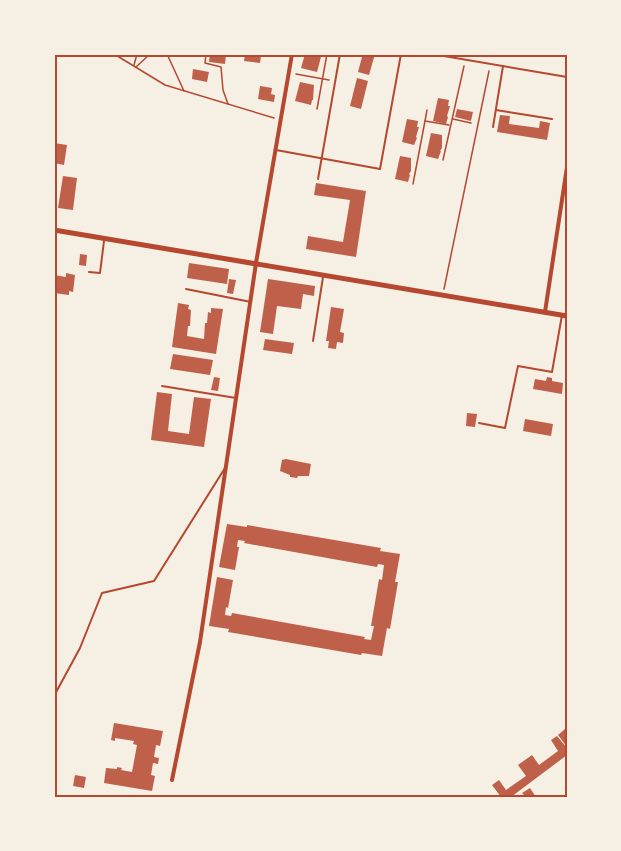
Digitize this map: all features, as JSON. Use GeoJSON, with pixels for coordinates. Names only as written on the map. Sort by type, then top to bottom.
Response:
{"type":"FeatureCollection","features":[{"type":"Feature","properties":{"kind":"street"},"geometry":{"type":"LineString","coordinates":[[172,780],[200,642],[256,263],[292,54]]}},
{"type":"Feature","properties":{"kind":"street"},"geometry":{"type":"LineString","coordinates":[[544,312],[567,167]]}},
{"type":"Feature","properties":{"kind":"street"},"geometry":{"type":"LineString","coordinates":[[54,230],[565,315]]}},
{"type":"Feature","properties":{"kind":"lane"},"geometry":{"type":"LineString","coordinates":[[318,180],[340,54]]}},
{"type":"Feature","properties":{"kind":"lane"},"geometry":{"type":"LineString","coordinates":[[276,150],[380,169],[401,54]]}},
{"type":"Feature","properties":{"kind":"lane"},"geometry":{"type":"LineString","coordinates":[[432,54],[567,77]]}},
{"type":"Feature","properties":{"kind":"lane"},"geometry":{"type":"LineString","coordinates":[[493,127],[503,66]]}},
{"type":"Feature","properties":{"kind":"lane"},"geometry":{"type":"LineString","coordinates":[[496,110],[552,119]]}},
{"type":"Feature","properties":{"kind":"lane"},"geometry":{"type":"LineString","coordinates":[[89,272],[100,273],[105,238]]}},
{"type":"Feature","properties":{"kind":"lane"},"geometry":{"type":"LineString","coordinates":[[313,341],[324,274]]}},
{"type":"Feature","properties":{"kind":"lane"},"geometry":{"type":"LineString","coordinates":[[186,289],[251,302]]}},
{"type":"Feature","properties":{"kind":"lane"},"geometry":{"type":"LineString","coordinates":[[479,423],[505,428],[518,366],[552,372],[565,315]]}},
{"type":"Feature","properties":{"kind":"lane"},"geometry":{"type":"LineString","coordinates":[[162,386],[236,398]]}},
{"type":"Feature","properties":{"kind":"lane"},"geometry":{"type":"LineString","coordinates":[[54,696],[80,648],[102,593],[154,581],[227,464]]}},
{"type":"Feature","properties":{"kind":"path"},"geometry":{"type":"LineString","coordinates":[[114,54],[165,85],[281,120]]}},
{"type":"Feature","properties":{"kind":"path"},"geometry":{"type":"LineString","coordinates":[[135,67],[137,54]]}},
{"type":"Feature","properties":{"kind":"path"},"geometry":{"type":"LineString","coordinates":[[135,67],[150,54]]}},
{"type":"Feature","properties":{"kind":"path"},"geometry":{"type":"LineString","coordinates":[[166,54],[176,70],[184,91]]}},
{"type":"Feature","properties":{"kind":"path"},"geometry":{"type":"LineString","coordinates":[[206,54],[205,63],[221,67],[223,90],[229,105]]}},
{"type":"Feature","properties":{"kind":"path"},"geometry":{"type":"LineString","coordinates":[[317,109],[327,54]]}},
{"type":"Feature","properties":{"kind":"path"},"geometry":{"type":"LineString","coordinates":[[443,160],[465,60]]}},
{"type":"Feature","properties":{"kind":"path"},"geometry":{"type":"LineString","coordinates":[[443,295],[490,64]]}},
{"type":"Feature","properties":{"kind":"path"},"geometry":{"type":"LineString","coordinates":[[289,73],[335,81]]}},
{"type":"Feature","properties":{"kind":"path"},"geometry":{"type":"LineString","coordinates":[[413,184],[427,110]]}},
{"type":"Feature","properties":{"kind":"path"},"geometry":{"type":"LineString","coordinates":[[452,119],[471,123]]}},
{"type":"Feature","properties":{"kind":"path"},"geometry":{"type":"LineString","coordinates":[[425,121],[450,126]]}},
{"type":"Feature","properties":{"kind":"building"},"geometry":{"type":"Polygon","coordinates":[[[210,54],[226,54],[225,64],[209,62],[210,54]]]}},
{"type":"Feature","properties":{"kind":"building"},"geometry":{"type":"Polygon","coordinates":[[[245,54],[261,56],[260,63],[244,61],[245,54]]]}},
{"type":"Feature","properties":{"kind":"building"},"geometry":{"type":"Polygon","coordinates":[[[305,54],[320,54],[317,72],[301,68],[305,54]]]}},
{"type":"Feature","properties":{"kind":"building"},"geometry":{"type":"Polygon","coordinates":[[[355,54],[375,54],[369,75],[358,72],[362,57],[355,54]]]}},
{"type":"Feature","properties":{"kind":"building"},"geometry":{"type":"Polygon","coordinates":[[[193,69],[209,72],[207,82],[192,79],[193,69]]]}},
{"type":"Feature","properties":{"kind":"building"},"geometry":{"type":"Polygon","coordinates":[[[357,78],[368,81],[361,109],[350,106],[357,78]]]}},
{"type":"Feature","properties":{"kind":"building"},"geometry":{"type":"Polygon","coordinates":[[[300,82],[314,85],[311,105],[295,101],[300,82]]]}},
{"type":"Feature","properties":{"kind":"building"},"geometry":{"type":"Polygon","coordinates":[[[260,86],[272,88],[271,94],[275,95],[274,102],[258,99],[260,86]]]}},
{"type":"Feature","properties":{"kind":"building"},"geometry":{"type":"Polygon","coordinates":[[[438,98],[449,100],[446,124],[433,121],[438,98]]]}},
{"type":"Feature","properties":{"kind":"building"},"geometry":{"type":"Polygon","coordinates":[[[457,109],[473,112],[471,121],[455,117],[457,109]]]}},
{"type":"Feature","properties":{"kind":"building"},"geometry":{"type":"Polygon","coordinates":[[[500,115],[510,116],[509,124],[539,128],[540,121],[550,123],[547,140],[497,132],[500,115]]]}},
{"type":"Feature","properties":{"kind":"building"},"geometry":{"type":"Polygon","coordinates":[[[407,119],[418,121],[417,127],[419,127],[414,145],[402,142],[407,119]]]}},
{"type":"Feature","properties":{"kind":"building"},"geometry":{"type":"Polygon","coordinates":[[[431,133],[442,135],[442,148],[438,159],[426,156],[431,133]]]}},
{"type":"Feature","properties":{"kind":"building"},"geometry":{"type":"Polygon","coordinates":[[[54,143],[67,145],[64,165],[54,163],[54,143]]]}},
{"type":"Feature","properties":{"kind":"building"},"geometry":{"type":"Polygon","coordinates":[[[400,156],[411,158],[408,182],[395,179],[400,156]]]}},
{"type":"Feature","properties":{"kind":"building"},"geometry":{"type":"Polygon","coordinates":[[[63,176],[77,178],[73,210],[58,208],[63,176]]]}},
{"type":"Feature","properties":{"kind":"building"},"geometry":{"type":"Polygon","coordinates":[[[316,183],[366,191],[356,257],[306,249],[308,236],[343,242],[350,200],[314,195],[316,183]]]}},
{"type":"Feature","properties":{"kind":"building"},"geometry":{"type":"Polygon","coordinates":[[[80,254],[87,255],[86,266],[79,265],[80,254]]]}},
{"type":"Feature","properties":{"kind":"building"},"geometry":{"type":"Polygon","coordinates":[[[189,263],[229,269],[227,284],[187,278],[189,263]]]}},
{"type":"Feature","properties":{"kind":"building"},"geometry":{"type":"Polygon","coordinates":[[[66,273],[75,275],[73,292],[69,291],[69,295],[54,293],[54,275],[66,277],[66,273]]]}},
{"type":"Feature","properties":{"kind":"building"},"geometry":{"type":"Polygon","coordinates":[[[229,279],[236,280],[233,294],[227,293],[229,279]]]}},
{"type":"Feature","properties":{"kind":"building"},"geometry":{"type":"Polygon","coordinates":[[[268,279],[315,286],[314,296],[303,294],[301,309],[277,306],[273,334],[260,332],[268,279]]]}},
{"type":"Feature","properties":{"kind":"building"},"geometry":{"type":"Polygon","coordinates":[[[178,303],[189,305],[188,309],[191,310],[187,336],[204,339],[208,312],[211,313],[211,308],[223,309],[216,354],[172,347],[178,303]]]}},
{"type":"Feature","properties":{"kind":"building"},"geometry":{"type":"Polygon","coordinates":[[[331,307],[344,309],[340,332],[344,333],[343,343],[337,342],[336,349],[328,348],[329,341],[326,341],[331,307]]]}},
{"type":"Feature","properties":{"kind":"building"},"geometry":{"type":"Polygon","coordinates":[[[265,339],[294,343],[292,354],[263,350],[265,339]]]}},
{"type":"Feature","properties":{"kind":"building"},"geometry":{"type":"Polygon","coordinates":[[[173,354],[213,360],[210,375],[170,369],[173,354]]]}},
{"type":"Feature","properties":{"kind":"building"},"geometry":{"type":"Polygon","coordinates":[[[214,377],[220,378],[218,391],[211,390],[214,377]]]}},
{"type":"Feature","properties":{"kind":"building"},"geometry":{"type":"Polygon","coordinates":[[[547,377],[552,378],[552,381],[563,383],[562,394],[533,389],[535,379],[546,381],[547,377]]]}},
{"type":"Feature","properties":{"kind":"building"},"geometry":{"type":"Polygon","coordinates":[[[157,392],[172,394],[168,431],[189,434],[194,397],[211,399],[204,447],[151,440],[157,392]]]}},
{"type":"Feature","properties":{"kind":"building"},"geometry":{"type":"Polygon","coordinates":[[[467,413],[477,414],[475,427],[466,426],[467,413]]]}},
{"type":"Feature","properties":{"kind":"building"},"geometry":{"type":"Polygon","coordinates":[[[525,419],[553,424],[551,436],[523,431],[525,419]]]}},
{"type":"Feature","properties":{"kind":"building"},"geometry":{"type":"Polygon","coordinates":[[[282,460],[311,464],[309,476],[290,477],[280,471],[282,460]]]}},
{"type":"Feature","properties":{"kind":"building"},"geometry":{"type":"Polygon","coordinates":[[[227,524],[247,527],[247,525],[381,548],[380,551],[400,554],[390,629],[387,628],[382,656],[362,653],[361,655],[228,632],[229,629],[209,626],[217,577],[233,580],[225,615],[231,616],[232,613],[365,637],[364,639],[371,640],[374,626],[371,626],[379,579],[382,580],[384,565],[378,564],[377,567],[244,543],[245,541],[238,540],[235,570],[219,567],[227,524]]]}},
{"type":"Feature","properties":{"kind":"building"},"geometry":{"type":"Polygon","coordinates":[[[114,723],[163,731],[160,746],[156,745],[154,757],[159,758],[158,764],[153,763],[151,775],[155,776],[152,791],[104,783],[106,768],[117,769],[117,767],[132,772],[137,745],[133,744],[134,741],[115,738],[115,741],[111,740],[114,723]]]}},
{"type":"Feature","properties":{"kind":"building"},"geometry":{"type":"Polygon","coordinates":[[[565,729],[567,731],[567,747],[558,735],[565,729]]]}},
{"type":"Feature","properties":{"kind":"building"},"geometry":{"type":"Polygon","coordinates":[[[557,736],[567,748],[567,755],[511,797],[501,797],[492,785],[499,780],[506,790],[526,776],[518,765],[532,755],[539,765],[558,751],[551,740],[557,736]]]}},
{"type":"Feature","properties":{"kind":"building"},"geometry":{"type":"Polygon","coordinates":[[[75,775],[86,777],[84,788],[73,786],[75,775]]]}},
{"type":"Feature","properties":{"kind":"building"},"geometry":{"type":"Polygon","coordinates":[[[530,788],[536,797],[526,797],[522,793],[530,788]]]}}]}
